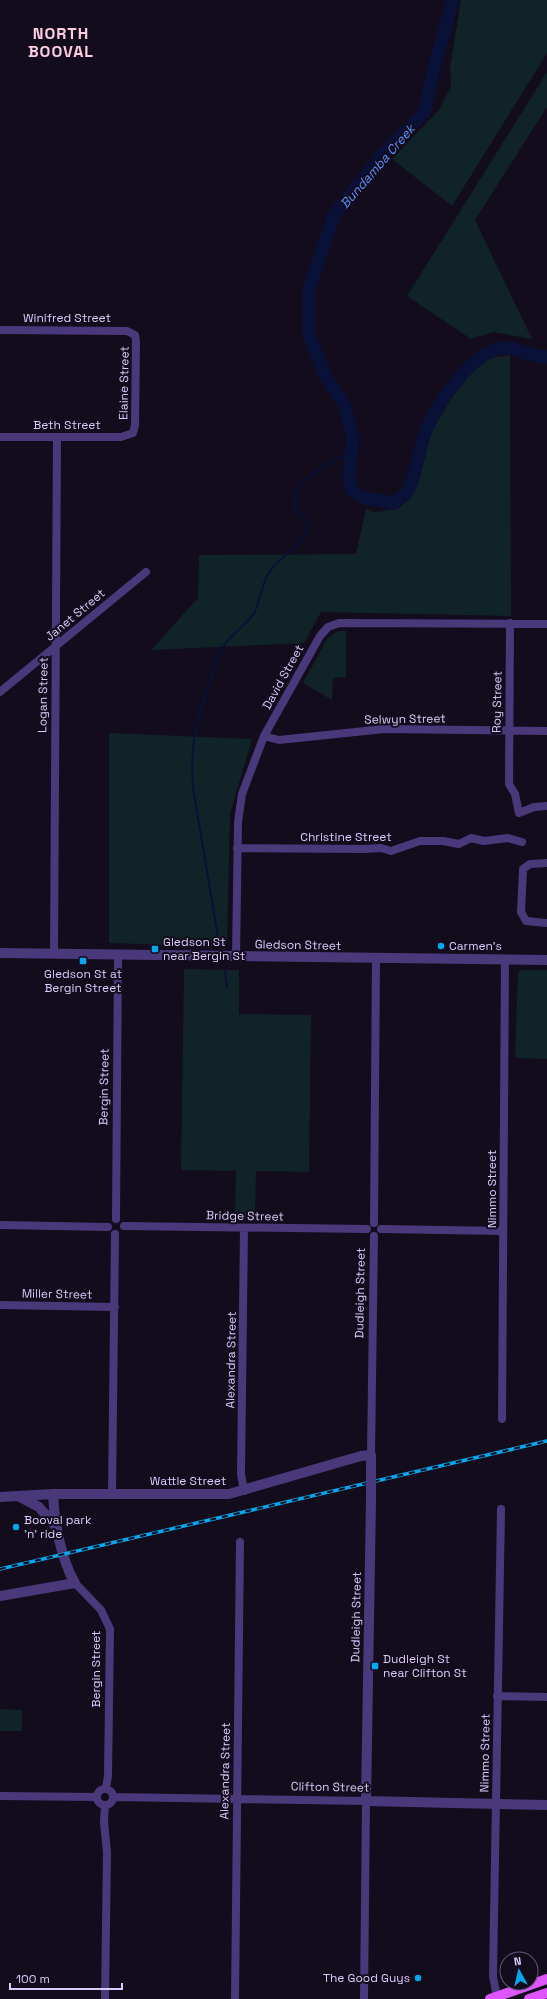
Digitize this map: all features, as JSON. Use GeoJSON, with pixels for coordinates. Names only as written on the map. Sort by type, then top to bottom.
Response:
{"type":"FeatureCollection","features":[{"type":"Feature","properties":{"kind":"main road"},"geometry":{"type":"LineString","coordinates":[[493,1998],[547,1979]]}},
{"type":"Feature","properties":{"kind":"main road"},"geometry":{"type":"LineString","coordinates":[[529,1999],[544,1995]]}},
{"type":"Feature","properties":{"kind":"street","name":"Winifred Street"},"geometry":{"type":"LineString","coordinates":[[0,330],[127,331],[133,333]]}},
{"type":"Feature","properties":{"kind":"street","name":"Elaine Street"},"geometry":{"type":"LineString","coordinates":[[133,333],[136,341],[136,425],[133,433]]}},
{"type":"Feature","properties":{"kind":"street","name":"Beth Street"},"geometry":{"type":"LineString","coordinates":[[0,437],[121,437],[133,433]]}},
{"type":"Feature","properties":{"kind":"street","name":"Logan Street"},"geometry":{"type":"LineString","coordinates":[[54,954],[57,437]]}},
{"type":"Feature","properties":{"kind":"street","name":"Janet Street"},"geometry":{"type":"LineString","coordinates":[[0,692],[146,572]]}},
{"type":"Feature","properties":{"kind":"street","name":"David Street"},"geometry":{"type":"LineString","coordinates":[[236,957],[237,848],[239,809],[242,794],[264,736],[320,636],[328,627],[340,623],[547,624]]}},
{"type":"Feature","properties":{"kind":"street","name":"Roy Street"},"geometry":{"type":"LineString","coordinates":[[510,623],[509,781],[519,813],[534,807],[547,806]]}},
{"type":"Feature","properties":{"kind":"street","name":"Selwyn Street"},"geometry":{"type":"LineString","coordinates":[[264,736],[279,740],[384,729],[547,731]]}},
{"type":"Feature","properties":{"kind":"street","name":"Christine Street"},"geometry":{"type":"LineString","coordinates":[[237,848],[377,848],[391,851],[420,841],[443,841],[459,844],[472,838],[484,841],[508,838],[522,842]]}},
{"type":"Feature","properties":{"kind":"street"},"geometry":{"type":"LineString","coordinates":[[547,864],[530,864],[523,869],[521,912],[526,922],[547,923]]}},
{"type":"Feature","properties":{"kind":"street","name":"Gledson Street"},"geometry":{"type":"LineString","coordinates":[[0,953],[547,960]]}},
{"type":"Feature","properties":{"kind":"street","name":"Bergin Street"},"geometry":{"type":"LineString","coordinates":[[116,1219],[118,955]]}},
{"type":"Feature","properties":{"kind":"street"},"geometry":{"type":"LineString","coordinates":[[374,1222],[376,959]]}},
{"type":"Feature","properties":{"kind":"street","name":"Nimmo Street"},"geometry":{"type":"LineString","coordinates":[[502,1419],[505,960]]}},
{"type":"Feature","properties":{"kind":"street"},"geometry":{"type":"LineString","coordinates":[[116,1219],[121,1221],[124,1226],[121,1232],[115,1234],[110,1232],[108,1227],[110,1221],[116,1219]]}},
{"type":"Feature","properties":{"kind":"street"},"geometry":{"type":"LineString","coordinates":[[374,1222],[379,1225],[381,1229]]}},
{"type":"Feature","properties":{"kind":"street"},"geometry":{"type":"LineString","coordinates":[[374,1222],[369,1225],[367,1229],[369,1234],[374,1236],[379,1234],[381,1229]]}},
{"type":"Feature","properties":{"kind":"street"},"geometry":{"type":"LineString","coordinates":[[0,1225],[108,1227]]}},
{"type":"Feature","properties":{"kind":"street","name":"Bridge Street"},"geometry":{"type":"LineString","coordinates":[[124,1226],[367,1229]]}},
{"type":"Feature","properties":{"kind":"street","name":"Alexandra Street"},"geometry":{"type":"LineString","coordinates":[[244,1228],[241,1474],[244,1491]]}},
{"type":"Feature","properties":{"kind":"street"},"geometry":{"type":"LineString","coordinates":[[381,1229],[503,1231]]}},
{"type":"Feature","properties":{"kind":"street"},"geometry":{"type":"LineString","coordinates":[[112,1494],[115,1234]]}},
{"type":"Feature","properties":{"kind":"street","name":"Dudleigh Street"},"geometry":{"type":"LineString","coordinates":[[364,1999],[374,1236]]}},
{"type":"Feature","properties":{"kind":"street","name":"Miller Street"},"geometry":{"type":"LineString","coordinates":[[0,1306],[115,1307]]}},
{"type":"Feature","properties":{"kind":"street","name":"Wattle Street"},"geometry":{"type":"LineString","coordinates":[[0,1497],[53,1494],[215,1495],[244,1491],[354,1458],[371,1455]]}},
{"type":"Feature","properties":{"kind":"street","name":"Bergin Street"},"geometry":{"type":"LineString","coordinates":[[53,1494],[58,1528],[67,1567],[75,1583],[101,1610],[110,1629],[108,1776],[106,1788]]}},
{"type":"Feature","properties":{"kind":"street"},"geometry":{"type":"LineString","coordinates":[[15,1496],[39,1507],[58,1528]]}},
{"type":"Feature","properties":{"kind":"street","name":"Nimmo Street"},"geometry":{"type":"LineString","coordinates":[[493,1998],[501,1509]]}},
{"type":"Feature","properties":{"kind":"street","name":"Alexandra Street"},"geometry":{"type":"LineString","coordinates":[[235,1999],[240,1542]]}},
{"type":"Feature","properties":{"kind":"street"},"geometry":{"type":"LineString","coordinates":[[0,1596],[75,1583]]}},
{"type":"Feature","properties":{"kind":"street"},"geometry":{"type":"LineString","coordinates":[[498,1696],[547,1696]]}},
{"type":"Feature","properties":{"kind":"street"},"geometry":{"type":"LineString","coordinates":[[97,1797],[100,1790],[106,1788],[111,1791],[113,1797],[110,1803],[105,1805]]}},
{"type":"Feature","properties":{"kind":"street"},"geometry":{"type":"LineString","coordinates":[[0,1796],[97,1797]]}},
{"type":"Feature","properties":{"kind":"street"},"geometry":{"type":"LineString","coordinates":[[97,1797],[100,1802],[105,1805]]}},
{"type":"Feature","properties":{"kind":"street","name":"Clifton Street"},"geometry":{"type":"LineString","coordinates":[[113,1797],[547,1805]]}},
{"type":"Feature","properties":{"kind":"street"},"geometry":{"type":"LineString","coordinates":[[105,1805],[104,1822],[107,1852],[105,1999]]}},
{"type":"Feature","properties":{"kind":"green space"},"geometry":{"type":"Polygon","coordinates":[[[461,0],[547,0],[547,53],[452,206],[392,159],[439,110],[451,87],[450,68],[461,0]]]}},
{"type":"Feature","properties":{"kind":"green space"},"geometry":{"type":"Polygon","coordinates":[[[547,72],[547,107],[475,220],[532,339],[493,332],[471,339],[407,296],[547,72]]]}},
{"type":"Feature","properties":{"kind":"green space"},"geometry":{"type":"Polygon","coordinates":[[[510,355],[511,616],[321,612],[304,643],[151,650],[198,598],[199,555],[356,554],[366,509],[374,512],[398,509],[413,494],[430,434],[453,396],[474,369],[490,358],[510,355]]]}},
{"type":"Feature","properties":{"kind":"green space"},"geometry":{"type":"Polygon","coordinates":[[[338,631],[346,631],[346,677],[333,678],[332,700],[303,683],[327,639],[338,631]]]}},
{"type":"Feature","properties":{"kind":"green space"},"geometry":{"type":"Polygon","coordinates":[[[109,733],[252,739],[230,814],[227,942],[222,947],[109,943],[109,733]]]}},
{"type":"Feature","properties":{"kind":"green space"},"geometry":{"type":"Polygon","coordinates":[[[184,969],[239,970],[239,1014],[311,1015],[309,1172],[256,1171],[255,1217],[235,1217],[236,1171],[181,1170],[184,969]]]}},
{"type":"Feature","properties":{"kind":"green space"},"geometry":{"type":"Polygon","coordinates":[[[521,970],[547,970],[547,1059],[515,1058],[518,973],[521,970]]]}},
{"type":"Feature","properties":{"kind":"green space"},"geometry":{"type":"Polygon","coordinates":[[[0,1709],[22,1710],[22,1731],[0,1731],[0,1709]]]}},
{"type":"Feature","properties":{"kind":"waterway","name":"Bundamba Creek"},"geometry":{"type":"LineString","coordinates":[[453,0],[434,68],[424,113],[383,154],[334,215],[309,289],[309,335],[325,375],[345,406],[353,439],[349,473],[351,489],[364,498],[393,503],[406,494],[412,482],[424,436],[436,410],[456,381],[481,357],[494,350],[506,348],[511,348],[536,356],[547,357]]}},
{"type":"Feature","properties":{"kind":"waterway"},"geometry":{"type":"LineString","coordinates":[[219,943],[193,788],[193,744],[201,707],[221,650],[226,642],[245,624],[255,611],[270,571],[278,562],[294,549],[305,534],[307,528],[306,519],[295,510],[295,499],[298,490],[305,481],[322,467],[351,452]]}},
{"type":"Feature","properties":{"kind":"waterway"},"geometry":{"type":"LineString","coordinates":[[225,970],[227,987]]}},
{"type":"Feature","properties":{"kind":"railway"},"geometry":{"type":"LineString","coordinates":[[0,1569],[547,1441]]}},
{"type":"Feature","properties":{"kind":"place","name":"Carmen's"},"geometry":{"type":"Point","coordinates":[441,946]}},
{"type":"Feature","properties":{"kind":"place","name":"Gledson St near Bergin St"},"geometry":{"type":"Point","coordinates":[155,949]}},
{"type":"Feature","properties":{"kind":"place","name":"Gledson St at Bergin Street"},"geometry":{"type":"Point","coordinates":[83,961]}},
{"type":"Feature","properties":{"kind":"place","name":"Booval park 'n' ride"},"geometry":{"type":"Point","coordinates":[16,1527]}},
{"type":"Feature","properties":{"kind":"place","name":"Dudleigh St near Clifton St"},"geometry":{"type":"Point","coordinates":[375,1666]}},
{"type":"Feature","properties":{"kind":"place","name":"The Good Guys"},"geometry":{"type":"Point","coordinates":[418,1978]}},
{"type":"Feature","properties":{"kind":"district","name":"NORTH BOOVAL"},"geometry":{"type":"Point","coordinates":[61,42]}}]}
